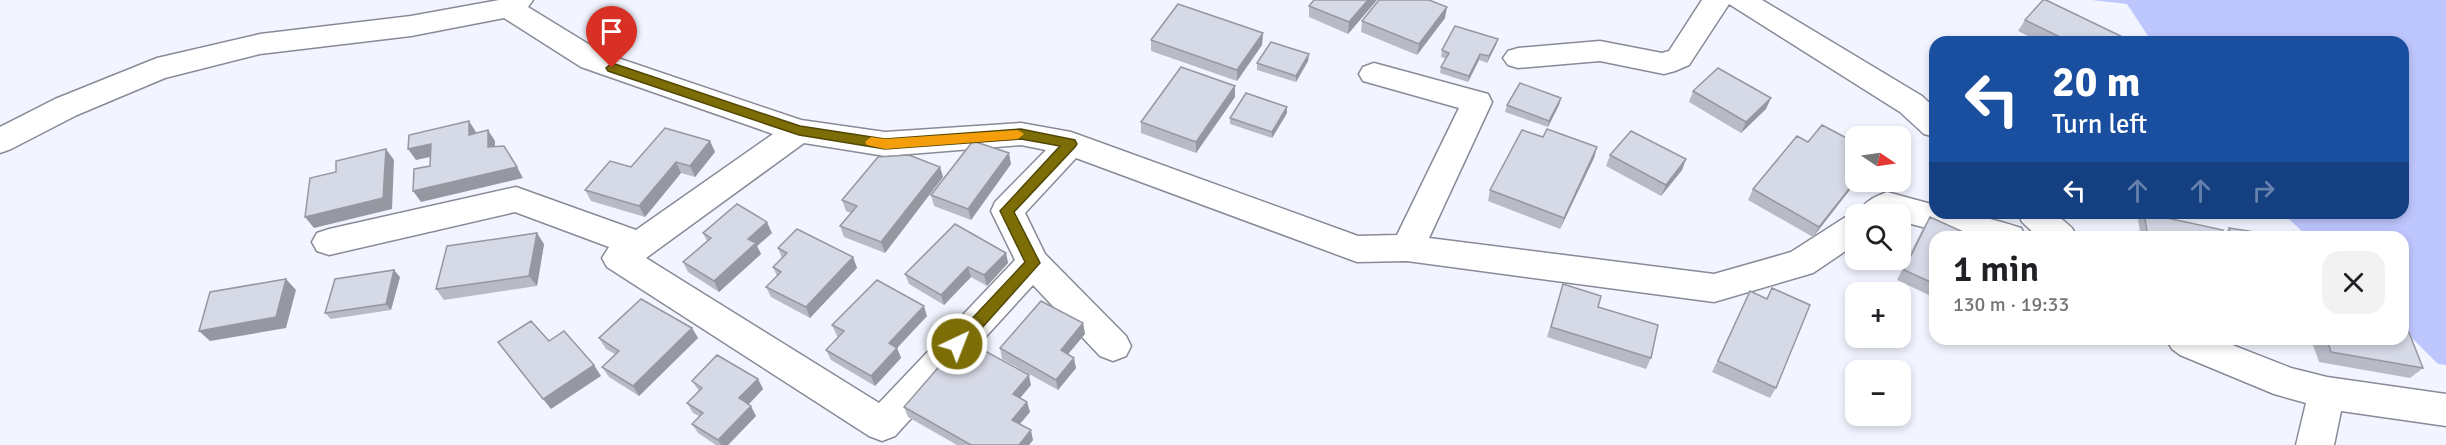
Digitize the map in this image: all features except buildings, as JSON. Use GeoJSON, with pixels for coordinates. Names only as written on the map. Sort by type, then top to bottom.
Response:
{"type":"FeatureCollection","features":[{"type":"Feature","properties":{"kind":"street"},"geometry":{"type":"LineString","coordinates":[[1518,58],[1600,51],[1664,64],[1678,58],[1736,0],[1911,104],[1929,120]]}},
{"type":"Feature","properties":{"kind":"street"},"geometry":{"type":"LineString","coordinates":[[0,141],[66,107],[157,69],[260,44],[411,26],[513,4],[592,60],[799,131],[885,144],[1021,134],[1071,144],[1357,249],[1407,248],[1714,288],[1801,263],[1845,234]]}},
{"type":"Feature","properties":{"kind":"street"},"geometry":{"type":"LineString","coordinates":[[1374,74],[1477,102],[1407,248]]}},
{"type":"Feature","properties":{"kind":"street"},"geometry":{"type":"LineString","coordinates":[[799,131],[619,258],[882,425],[1033,263]]}},
{"type":"Feature","properties":{"kind":"street"},"geometry":{"type":"LineString","coordinates":[[1071,144],[1007,211],[1033,263],[1113,346]]}},
{"type":"Feature","properties":{"kind":"street"},"geometry":{"type":"LineString","coordinates":[[329,242],[516,199],[640,244]]}},
{"type":"Feature","properties":{"kind":"street"},"geometry":{"type":"LineString","coordinates":[[1911,212],[1929,217]]}},
{"type":"Feature","properties":{"kind":"street"},"geometry":{"type":"LineString","coordinates":[[1938,219],[1985,231]]}},
{"type":"Feature","properties":{"kind":"street"},"geometry":{"type":"LineString","coordinates":[[2193,345],[2287,383],[2327,393],[2446,410]]}},
{"type":"Feature","properties":{"kind":"street"},"geometry":{"type":"LineString","coordinates":[[2314,445],[2327,393]]}},
{"type":"Feature","properties":{"kind":"shaded area"},"geometry":{"type":"Polygon","coordinates":[[[2092,0],[2446,0],[2446,365],[2438,364],[2409,335],[2409,231],[2302,231],[2289,219],[2409,219],[2409,36],[2148,36],[2127,4],[2092,0]]]}},
{"type":"Feature","properties":{"kind":"slow traffic"},"geometry":{"type":"LineString","coordinates":[[871,142],[885,144],[1018,134]]}},
{"type":"Feature","properties":{"kind":"route"},"geometry":{"type":"LineString","coordinates":[[612,68],[799,131],[885,144],[1021,134],[1071,144],[1007,211],[1033,263],[957,344]]}}]}
